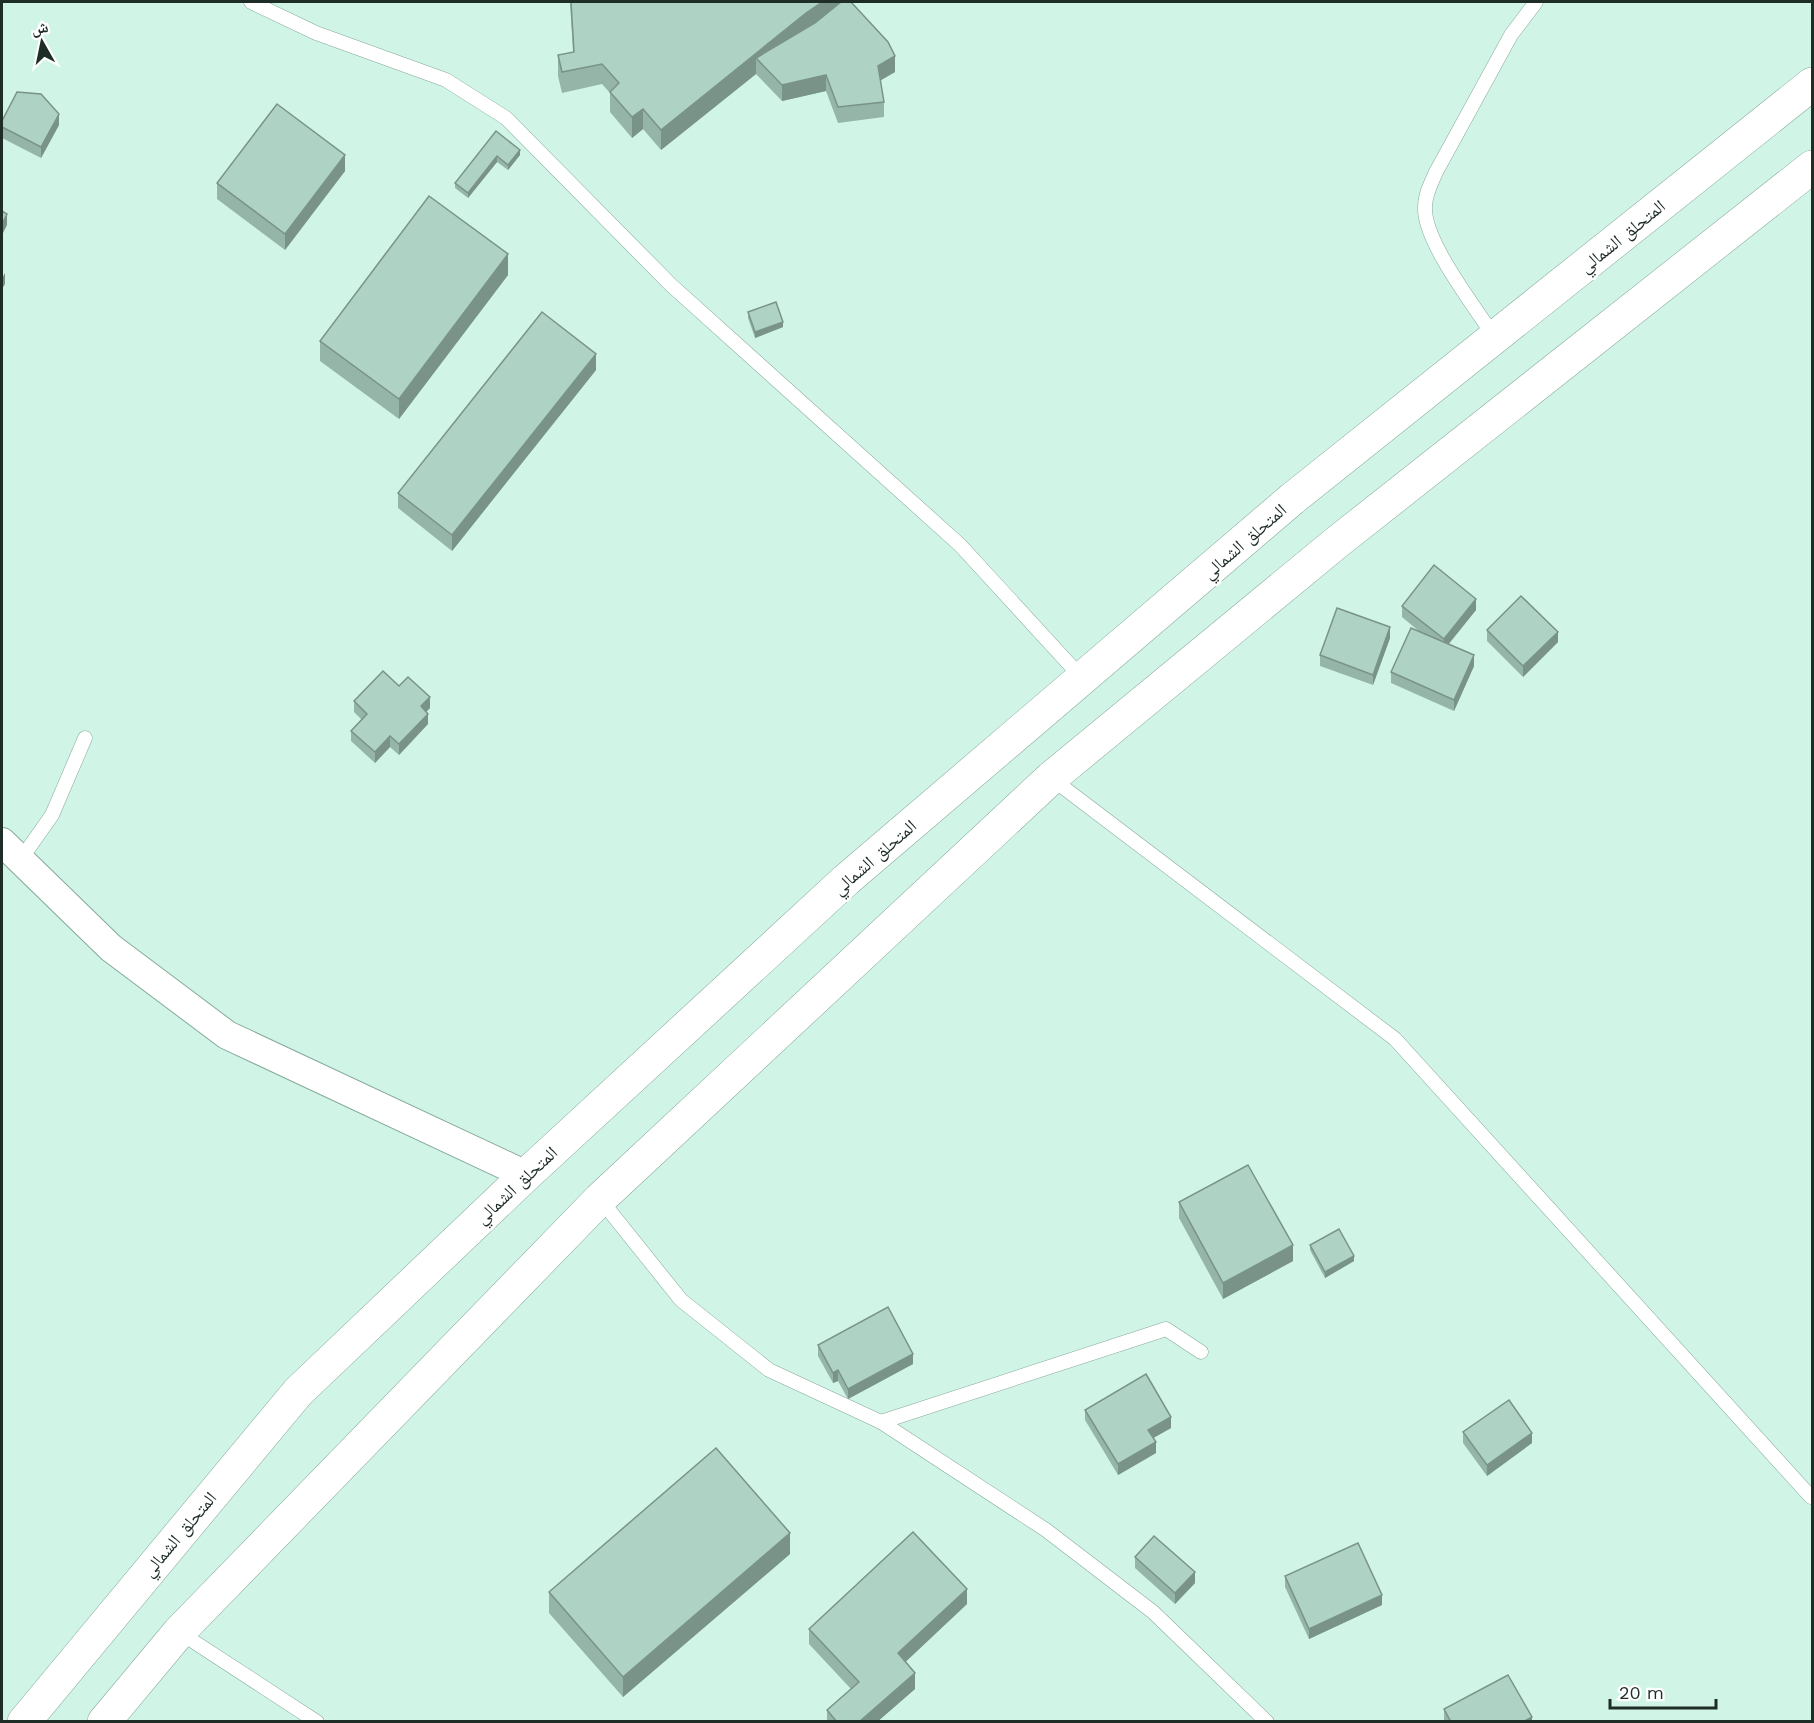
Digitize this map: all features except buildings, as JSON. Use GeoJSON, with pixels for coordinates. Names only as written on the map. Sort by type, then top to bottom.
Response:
{"type":"FeatureCollection","features":[{"type":"Feature","properties":{"kind":"highway","name":"المتحلق الشمالي"},"geometry":{"type":"LineString","coordinates":[[24,1722],[298,1392],[526,1175],[846,880],[1083,680],[1292,499],[1812,84]]}},
{"type":"Feature","properties":{"kind":"highway"},"geometry":{"type":"LineString","coordinates":[[104,1722],[179,1632],[600,1199],[1051,778],[1354,528],[1812,167]]}},
{"type":"Feature","properties":{"kind":"street"},"geometry":{"type":"LineString","coordinates":[[11,851],[111,948],[227,1035],[526,1175]]}},
{"type":"Feature","properties":{"kind":"lane"},"geometry":{"type":"LineString","coordinates":[[251,2],[316,33],[446,80],[506,118],[671,285],[960,545],[1083,680]]}},
{"type":"Feature","properties":{"kind":"lane"},"geometry":{"type":"LineString","coordinates":[[1495,338],[1437,248],[1428,229],[1425,209],[1428,190],[1436,172],[1511,35],[1536,2]]}},
{"type":"Feature","properties":{"kind":"lane"},"geometry":{"type":"LineString","coordinates":[[11,851],[52,815],[85,738]]}},
{"type":"Feature","properties":{"kind":"lane"},"geometry":{"type":"LineString","coordinates":[[1051,778],[1395,1039],[1811,1497]]}},
{"type":"Feature","properties":{"kind":"lane"},"geometry":{"type":"LineString","coordinates":[[600,1199],[681,1300],[769,1370],[881,1422],[1046,1530],[1144,1605],[1267,1722]]}},
{"type":"Feature","properties":{"kind":"lane"},"geometry":{"type":"LineString","coordinates":[[881,1422],[1166,1329],[1201,1352]]}},
{"type":"Feature","properties":{"kind":"lane"},"geometry":{"type":"LineString","coordinates":[[179,1632],[317,1722]]}}]}
